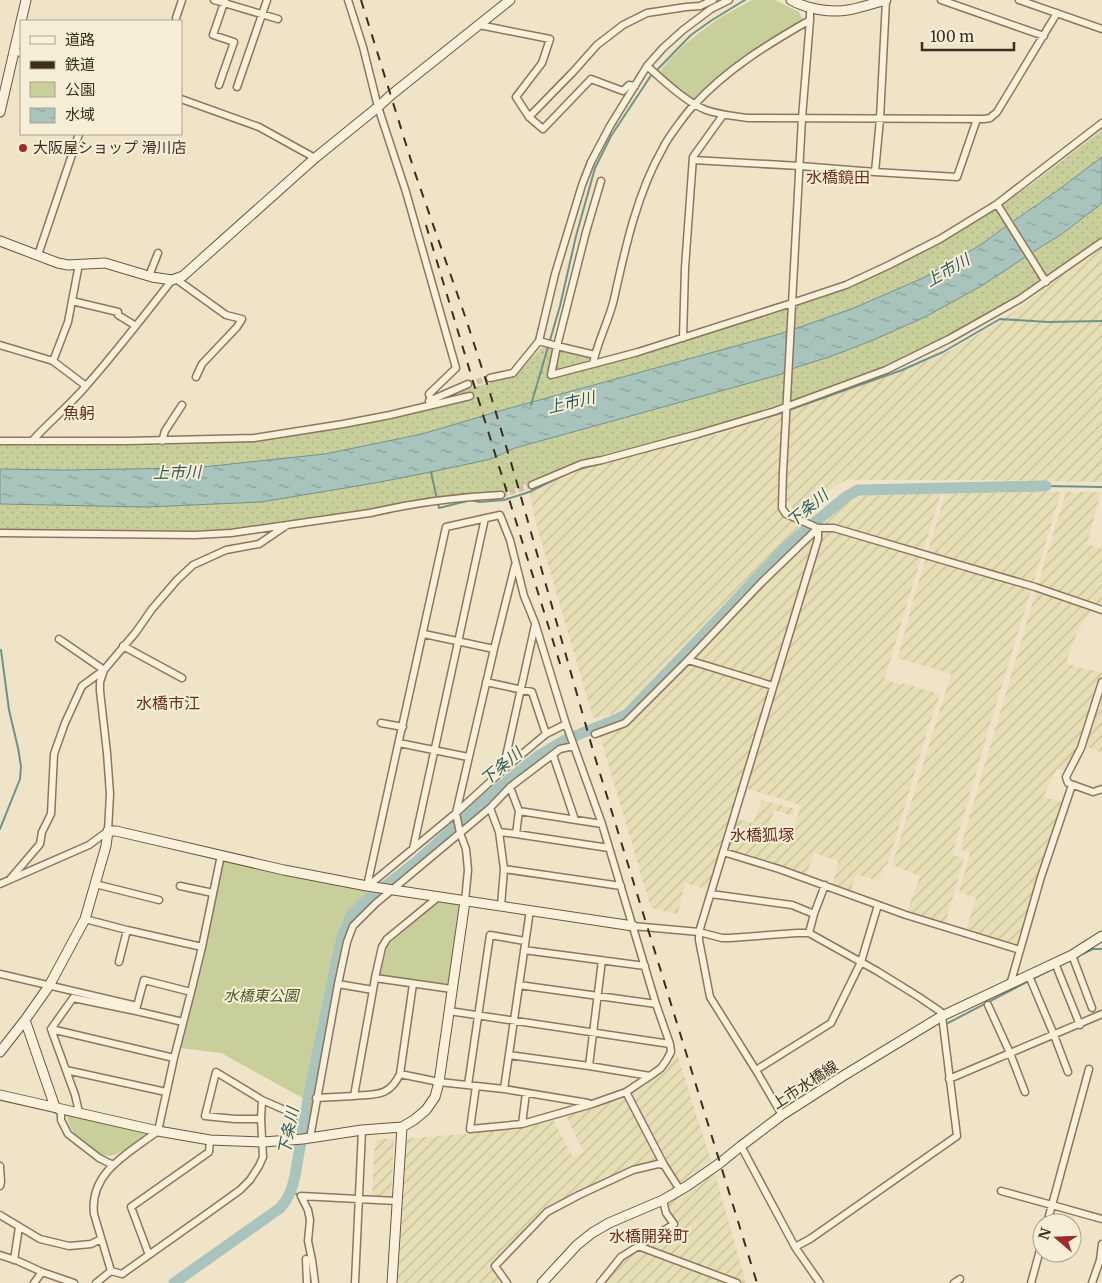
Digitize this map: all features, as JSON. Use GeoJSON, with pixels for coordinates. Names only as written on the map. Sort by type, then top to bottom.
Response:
{"type":"FeatureCollection","features":[{"type":"Feature","properties":{"kind":"street"},"geometry":{"type":"LineString","coordinates":[[23,20],[26,0]]}},
{"type":"Feature","properties":{"kind":"street"},"geometry":{"type":"LineString","coordinates":[[176,18],[182,0]]}},
{"type":"Feature","properties":{"kind":"street"},"geometry":{"type":"LineString","coordinates":[[214,0],[225,1],[278,19]]}},
{"type":"Feature","properties":{"kind":"street"},"geometry":{"type":"LineString","coordinates":[[237,87],[267,0]]}},
{"type":"Feature","properties":{"kind":"street"},"geometry":{"type":"LineString","coordinates":[[348,0],[363,47],[378,107],[406,192],[456,368],[430,394],[431,400]]}},
{"type":"Feature","properties":{"kind":"street"},"geometry":{"type":"LineString","coordinates":[[32,441],[86,386],[174,280],[182,276],[314,158],[510,0]]}},
{"type":"Feature","properties":{"kind":"street"},"geometry":{"type":"LineString","coordinates":[[529,117],[574,72],[597,45],[623,25],[647,13],[700,6],[713,0]]}},
{"type":"Feature","properties":{"kind":"street"},"geometry":{"type":"LineString","coordinates":[[490,378],[513,373],[539,341],[555,274],[582,185],[591,162],[646,66],[683,30],[711,9],[727,0]]}},
{"type":"Feature","properties":{"kind":"street"},"geometry":{"type":"LineString","coordinates":[[791,0],[810,7],[831,10],[848,10],[886,0],[880,119],[875,172]]}},
{"type":"Feature","properties":{"kind":"street"},"geometry":{"type":"LineString","coordinates":[[940,0],[1044,36]]}},
{"type":"Feature","properties":{"kind":"street"},"geometry":{"type":"LineString","coordinates":[[1019,0],[1102,27]]}},
{"type":"Feature","properties":{"kind":"street"},"geometry":{"type":"LineString","coordinates":[[219,84],[234,42],[213,34],[225,1]]}},
{"type":"Feature","properties":{"kind":"street"},"geometry":{"type":"LineString","coordinates":[[810,7],[802,118],[782,508],[786,514],[818,528],[842,530],[1102,610]]}},
{"type":"Feature","properties":{"kind":"street"},"geometry":{"type":"LineString","coordinates":[[646,66],[694,104],[707,111],[722,115],[748,118],[990,118],[997,112],[1057,13]]}},
{"type":"Feature","properties":{"kind":"street"},"geometry":{"type":"LineString","coordinates":[[593,364],[613,304],[625,250],[645,184],[663,148],[682,118],[724,76],[754,54],[810,20]]}},
{"type":"Feature","properties":{"kind":"street"},"geometry":{"type":"LineString","coordinates":[[479,25],[550,39],[542,63],[516,98],[529,117],[543,129],[591,79],[623,91],[630,85],[635,86]]}},
{"type":"Feature","properties":{"kind":"street"},"geometry":{"type":"LineString","coordinates":[[0,112],[18,52],[20,39]]}},
{"type":"Feature","properties":{"kind":"street"},"geometry":{"type":"LineString","coordinates":[[182,99],[259,127],[314,158]]}},
{"type":"Feature","properties":{"kind":"street"},"geometry":{"type":"LineString","coordinates":[[683,338],[685,268],[692,160],[722,115]]}},
{"type":"Feature","properties":{"kind":"street"},"geometry":{"type":"LineString","coordinates":[[692,160],[957,177],[977,119]]}},
{"type":"Feature","properties":{"kind":"street"},"geometry":{"type":"LineString","coordinates":[[601,181],[586,232],[551,375],[638,352],[792,305],[846,285],[940,239],[997,204],[1102,123]]}},
{"type":"Feature","properties":{"kind":"street"},"geometry":{"type":"LineString","coordinates":[[38,255],[79,135]]}},
{"type":"Feature","properties":{"kind":"street"},"geometry":{"type":"LineString","coordinates":[[997,204],[1046,282]]}},
{"type":"Feature","properties":{"kind":"street"},"geometry":{"type":"LineString","coordinates":[[0,241],[58,263],[68,265],[105,263],[149,276],[174,280],[226,315],[242,319],[237,327],[202,364],[196,377]]}},
{"type":"Feature","properties":{"kind":"street"},"geometry":{"type":"LineString","coordinates":[[532,486],[582,464],[698,434],[800,403],[895,366],[949,340],[1020,299],[1102,242]]}},
{"type":"Feature","properties":{"kind":"street"},"geometry":{"type":"LineString","coordinates":[[149,276],[158,253]]}},
{"type":"Feature","properties":{"kind":"street"},"geometry":{"type":"LineString","coordinates":[[53,361],[68,322],[79,264]]}},
{"type":"Feature","properties":{"kind":"street"},"geometry":{"type":"LineString","coordinates":[[72,301],[118,312],[118,316],[136,326]]}},
{"type":"Feature","properties":{"kind":"street"},"geometry":{"type":"LineString","coordinates":[[539,341],[595,355]]}},
{"type":"Feature","properties":{"kind":"street"},"geometry":{"type":"LineString","coordinates":[[0,345],[53,361],[86,386]]}},
{"type":"Feature","properties":{"kind":"street"},"geometry":{"type":"LineString","coordinates":[[418,408],[431,400],[468,384]]}},
{"type":"Feature","properties":{"kind":"street"},"geometry":{"type":"LineString","coordinates":[[0,441],[162,441],[254,438],[343,424],[470,396]]}},
{"type":"Feature","properties":{"kind":"street"},"geometry":{"type":"LineString","coordinates":[[162,441],[165,432],[182,405]]}},
{"type":"Feature","properties":{"kind":"street"},"geometry":{"type":"LineString","coordinates":[[0,533],[195,535],[232,533],[470,496],[501,496]]}},
{"type":"Feature","properties":{"kind":"street"},"geometry":{"type":"LineString","coordinates":[[370,887],[446,527],[500,515],[510,540],[524,596],[535,623],[566,726],[602,824],[671,1052],[661,1068],[626,1092],[522,1124],[470,1129],[476,1086]]}},
{"type":"Feature","properties":{"kind":"street"},"geometry":{"type":"LineString","coordinates":[[413,849],[485,518]]}},
{"type":"Feature","properties":{"kind":"street"},"geometry":{"type":"LineString","coordinates":[[9,880],[40,844],[42,832],[51,814],[54,754],[65,723],[82,686],[104,670],[177,580],[193,565],[226,550],[259,544],[287,525]]}},
{"type":"Feature","properties":{"kind":"street"},"geometry":{"type":"LineString","coordinates":[[595,734],[625,723],[818,528]]}},
{"type":"Feature","properties":{"kind":"street"},"geometry":{"type":"LineString","coordinates":[[782,1115],[710,997],[699,932],[818,539],[818,528]]}},
{"type":"Feature","properties":{"kind":"street"},"geometry":{"type":"LineString","coordinates":[[0,1095],[158,1131],[210,1140],[263,1142],[402,1126],[414,1120],[426,1110],[435,1097],[439,1082],[465,901],[468,870],[466,849],[456,815],[515,564]]}},
{"type":"Feature","properties":{"kind":"street"},"geometry":{"type":"LineString","coordinates":[[503,770],[535,623]]}},
{"type":"Feature","properties":{"kind":"street"},"geometry":{"type":"LineString","coordinates":[[424,634],[494,649]]}},
{"type":"Feature","properties":{"kind":"street"},"geometry":{"type":"LineString","coordinates":[[59,639],[104,670]]}},
{"type":"Feature","properties":{"kind":"street"},"geometry":{"type":"LineString","coordinates":[[124,646],[182,678]]}},
{"type":"Feature","properties":{"kind":"street"},"geometry":{"type":"LineString","coordinates":[[688,660],[773,686]]}},
{"type":"Feature","properties":{"kind":"street"},"geometry":{"type":"LineString","coordinates":[[0,1052],[26,1020],[49,986],[85,919],[106,846],[110,794],[100,690],[100,682],[104,670]]}},
{"type":"Feature","properties":{"kind":"street"},"geometry":{"type":"LineString","coordinates":[[486,682],[532,692],[546,734]]}},
{"type":"Feature","properties":{"kind":"street"},"geometry":{"type":"LineString","coordinates":[[1102,682],[1081,748],[1066,777],[1068,783],[1072,785],[1093,792],[1102,789]]}},
{"type":"Feature","properties":{"kind":"street"},"geometry":{"type":"LineString","coordinates":[[381,723],[403,727]]}},
{"type":"Feature","properties":{"kind":"street"},"geometry":{"type":"LineString","coordinates":[[370,887],[413,849],[456,815],[503,770],[546,734],[566,726]]}},
{"type":"Feature","properties":{"kind":"street"},"geometry":{"type":"LineString","coordinates":[[399,743],[468,758]]}},
{"type":"Feature","properties":{"kind":"street"},"geometry":{"type":"LineString","coordinates":[[306,1138],[316,1098],[347,942],[353,926],[389,890],[490,808],[510,787],[560,749],[573,743]]}},
{"type":"Feature","properties":{"kind":"street"},"geometry":{"type":"LineString","coordinates":[[553,755],[575,820]]}},
{"type":"Feature","properties":{"kind":"street"},"geometry":{"type":"LineString","coordinates":[[1010,985],[1041,877],[1072,785]]}},
{"type":"Feature","properties":{"kind":"street"},"geometry":{"type":"LineString","coordinates":[[510,787],[519,811],[516,834]]}},
{"type":"Feature","properties":{"kind":"street"},"geometry":{"type":"LineString","coordinates":[[490,808],[499,832],[504,869],[500,906]]}},
{"type":"Feature","properties":{"kind":"street"},"geometry":{"type":"LineString","coordinates":[[519,811],[602,824]]}},
{"type":"Feature","properties":{"kind":"street"},"geometry":{"type":"LineString","coordinates":[[0,884],[89,845],[108,832],[116,831],[284,870],[437,898],[632,926],[699,932],[722,938],[809,933],[861,962],[941,1012],[957,1136],[810,1239],[795,1247]]}},
{"type":"Feature","properties":{"kind":"street"},"geometry":{"type":"LineString","coordinates":[[499,832],[609,848]]}},
{"type":"Feature","properties":{"kind":"street"},"geometry":{"type":"LineString","coordinates":[[723,852],[779,869],[906,915],[1020,950]]}},
{"type":"Feature","properties":{"kind":"street"},"geometry":{"type":"LineString","coordinates":[[111,1271],[93,1206],[96,1187],[101,1178],[113,1165],[158,1131],[202,947],[221,855]]}},
{"type":"Feature","properties":{"kind":"street"},"geometry":{"type":"LineString","coordinates":[[504,869],[621,886]]}},
{"type":"Feature","properties":{"kind":"street"},"geometry":{"type":"LineString","coordinates":[[95,884],[159,900]]}},
{"type":"Feature","properties":{"kind":"street"},"geometry":{"type":"LineString","coordinates":[[809,933],[825,885]]}},
{"type":"Feature","properties":{"kind":"street"},"geometry":{"type":"LineString","coordinates":[[180,886],[213,893]]}},
{"type":"Feature","properties":{"kind":"street"},"geometry":{"type":"LineString","coordinates":[[711,894],[792,905],[814,914]]}},
{"type":"Feature","properties":{"kind":"street"},"geometry":{"type":"LineString","coordinates":[[354,1096],[372,990],[382,947],[387,938],[437,898]]}},
{"type":"Feature","properties":{"kind":"street"},"geometry":{"type":"LineString","coordinates":[[756,1070],[831,1023],[861,962],[878,904]]}},
{"type":"Feature","properties":{"kind":"street"},"geometry":{"type":"LineString","coordinates":[[504,1089],[530,910]]}},
{"type":"Feature","properties":{"kind":"street"},"geometry":{"type":"LineString","coordinates":[[85,919],[202,947]]}},
{"type":"Feature","properties":{"kind":"street"},"geometry":{"type":"LineString","coordinates":[[119,962],[127,930]]}},
{"type":"Feature","properties":{"kind":"street"},"geometry":{"type":"LineString","coordinates":[[468,1085],[490,935],[525,941]]}},
{"type":"Feature","properties":{"kind":"street","name":"上市水橋線"},"geometry":{"type":"LineString","coordinates":[[542,1283],[577,1245],[592,1233],[609,1223],[663,1200],[680,1190],[720,1163],[782,1115],[843,1076],[942,1016],[1072,955],[1102,936]]}},
{"type":"Feature","properties":{"kind":"street"},"geometry":{"type":"LineString","coordinates":[[524,950],[645,966]]}},
{"type":"Feature","properties":{"kind":"street"},"geometry":{"type":"LineString","coordinates":[[1072,955],[1092,1008]]}},
{"type":"Feature","properties":{"kind":"street"},"geometry":{"type":"LineString","coordinates":[[589,1066],[602,960]]}},
{"type":"Feature","properties":{"kind":"street"},"geometry":{"type":"LineString","coordinates":[[1054,963],[1080,1024]]}},
{"type":"Feature","properties":{"kind":"street"},"geometry":{"type":"LineString","coordinates":[[0,974],[184,1022]]}},
{"type":"Feature","properties":{"kind":"street"},"geometry":{"type":"LineString","coordinates":[[1029,976],[1068,1072]]}},
{"type":"Feature","properties":{"kind":"street"},"geometry":{"type":"LineString","coordinates":[[375,978],[452,989]]}},
{"type":"Feature","properties":{"kind":"street"},"geometry":{"type":"LineString","coordinates":[[136,1008],[144,980],[191,992]]}},
{"type":"Feature","properties":{"kind":"street"},"geometry":{"type":"LineString","coordinates":[[338,984],[372,990]]}},
{"type":"Feature","properties":{"kind":"street"},"geometry":{"type":"LineString","coordinates":[[316,1098],[385,1093],[398,1079],[413,984]]}},
{"type":"Feature","properties":{"kind":"street"},"geometry":{"type":"LineString","coordinates":[[519,985],[656,1004]]}},
{"type":"Feature","properties":{"kind":"street"},"geometry":{"type":"LineString","coordinates":[[51,1029],[73,998],[136,1008]]}},
{"type":"Feature","properties":{"kind":"street"},"geometry":{"type":"LineString","coordinates":[[988,1005],[1025,1092]]}},
{"type":"Feature","properties":{"kind":"street"},"geometry":{"type":"LineString","coordinates":[[449,1011],[670,1044]]}},
{"type":"Feature","properties":{"kind":"street"},"geometry":{"type":"LineString","coordinates":[[949,1079],[1102,1014]]}},
{"type":"Feature","properties":{"kind":"street"},"geometry":{"type":"LineString","coordinates":[[26,1020],[55,1107],[61,1113],[61,1120],[68,1134],[94,1155],[113,1165]]}},
{"type":"Feature","properties":{"kind":"street"},"geometry":{"type":"LineString","coordinates":[[51,1029],[174,1058]]}},
{"type":"Feature","properties":{"kind":"street"},"geometry":{"type":"LineString","coordinates":[[51,1029],[75,1095],[79,1112]]}},
{"type":"Feature","properties":{"kind":"street"},"geometry":{"type":"LineString","coordinates":[[509,1055],[650,1076]]}},
{"type":"Feature","properties":{"kind":"street"},"geometry":{"type":"LineString","coordinates":[[1050,1213],[1089,1069]]}},
{"type":"Feature","properties":{"kind":"street"},"geometry":{"type":"LineString","coordinates":[[66,1070],[166,1092]]}},
{"type":"Feature","properties":{"kind":"street"},"geometry":{"type":"LineString","coordinates":[[261,1119],[205,1116],[216,1072],[262,1100],[294,1114],[291,1140]]}},
{"type":"Feature","properties":{"kind":"street"},"geometry":{"type":"LineString","coordinates":[[400,1074],[439,1082],[504,1089],[592,1104]]}},
{"type":"Feature","properties":{"kind":"street"},"geometry":{"type":"LineString","coordinates":[[626,1092],[664,1165],[680,1190]]}},
{"type":"Feature","properties":{"kind":"street"},"geometry":{"type":"LineString","coordinates":[[522,1124],[526,1093]]}},
{"type":"Feature","properties":{"kind":"street"},"geometry":{"type":"LineString","coordinates":[[111,1271],[122,1274],[224,1202],[250,1180],[263,1156],[262,1100]]}},
{"type":"Feature","properties":{"kind":"street"},"geometry":{"type":"LineString","coordinates":[[392,1283],[402,1126]]}},
{"type":"Feature","properties":{"kind":"street"},"geometry":{"type":"LineString","coordinates":[[355,1283],[362,1130]]}},
{"type":"Feature","properties":{"kind":"street"},"geometry":{"type":"LineString","coordinates":[[149,1255],[131,1207],[208,1152],[210,1140]]}},
{"type":"Feature","properties":{"kind":"street"},"geometry":{"type":"LineString","coordinates":[[741,1146],[795,1247],[820,1283]]}},
{"type":"Feature","properties":{"kind":"street"},"geometry":{"type":"LineString","coordinates":[[507,1283],[495,1266],[547,1212],[579,1194],[634,1170],[658,1164],[664,1165]]}},
{"type":"Feature","properties":{"kind":"street"},"geometry":{"type":"LineString","coordinates":[[0,1166],[2,1182],[0,1186]]}},
{"type":"Feature","properties":{"kind":"street"},"geometry":{"type":"LineString","coordinates":[[1001,1191],[1102,1219]]}},
{"type":"Feature","properties":{"kind":"street"},"geometry":{"type":"LineString","coordinates":[[315,1283],[308,1241],[310,1220],[308,1210],[301,1196],[396,1201]]}},
{"type":"Feature","properties":{"kind":"street"},"geometry":{"type":"LineString","coordinates":[[600,1283],[621,1257],[674,1224],[666,1213],[663,1200]]}},
{"type":"Feature","properties":{"kind":"street"},"geometry":{"type":"LineString","coordinates":[[0,1215],[40,1239],[69,1246],[91,1244],[101,1239]]}},
{"type":"Feature","properties":{"kind":"street"},"geometry":{"type":"LineString","coordinates":[[14,1260],[19,1227]]}},
{"type":"Feature","properties":{"kind":"street"},"geometry":{"type":"LineString","coordinates":[[1092,1283],[1101,1260],[1102,1244]]}},
{"type":"Feature","properties":{"kind":"street"},"geometry":{"type":"LineString","coordinates":[[638,1246],[737,1283]]}},
{"type":"Feature","properties":{"kind":"street"},"geometry":{"type":"LineString","coordinates":[[0,1255],[74,1283]]}},
{"type":"Feature","properties":{"kind":"street"},"geometry":{"type":"LineString","coordinates":[[306,1259],[307,1283]]}},
{"type":"Feature","properties":{"kind":"street"},"geometry":{"type":"LineString","coordinates":[[1031,1283],[1036,1263]]}},
{"type":"Feature","properties":{"kind":"street"},"geometry":{"type":"LineString","coordinates":[[96,1283],[111,1271]]}},
{"type":"Feature","properties":{"kind":"street"},"geometry":{"type":"LineString","coordinates":[[34,1283],[42,1272]]}},
{"type":"Feature","properties":{"kind":"shaded area"},"geometry":{"type":"Polygon","coordinates":[[[1102,246],[1102,482],[846,480],[831,489],[813,509],[803,514],[792,508],[787,501],[786,493],[791,410],[942,355],[1001,321],[1102,246]]]}},
{"type":"Feature","properties":{"kind":"shaded area"},"geometry":{"type":"Polygon","coordinates":[[[783,414],[778,496],[779,508],[784,517],[801,525],[632,700],[613,714],[593,718],[535,520],[530,493],[581,469],[715,435],[783,414]]]}},
{"type":"Feature","properties":{"kind":"shaded area"},"geometry":{"type":"Polygon","coordinates":[[[912,491],[941,493],[884,680],[903,685],[903,683],[940,694],[888,863],[883,868],[879,881],[856,874],[851,890],[833,884],[838,861],[814,853],[806,875],[728,851],[737,819],[753,823],[762,800],[795,809],[793,816],[774,810],[765,838],[789,844],[801,805],[748,789],[748,784],[822,537],[823,523],[842,502],[852,495],[865,492],[912,491]]]}},
{"type":"Feature","properties":{"kind":"shaded area"},"geometry":{"type":"Polygon","coordinates":[[[946,492],[1061,492],[952,855],[964,858],[945,924],[907,912],[920,876],[892,865],[951,674],[898,658],[913,600],[946,492]]]}},
{"type":"Feature","properties":{"kind":"shaded area"},"geometry":{"type":"Polygon","coordinates":[[[1066,492],[1101,492],[1087,544],[1102,549],[1102,607],[1096,605],[1086,617],[1074,640],[1066,663],[1102,672],[1102,674],[1079,747],[1066,771],[1057,769],[1043,797],[1063,802],[1019,946],[966,931],[976,898],[959,892],[970,853],[960,849],[1066,492]]]}},
{"type":"Feature","properties":{"kind":"shaded area"},"geometry":{"type":"Polygon","coordinates":[[[815,534],[811,555],[710,890],[685,883],[678,914],[651,908],[600,734],[629,722],[815,534]]]}},
{"type":"Feature","properties":{"kind":"shaded area"},"geometry":{"type":"Polygon","coordinates":[[[1102,692],[1102,753],[1085,746],[1102,692]]]}},
{"type":"Feature","properties":{"kind":"shaded area"},"geometry":{"type":"Polygon","coordinates":[[[677,1054],[711,1161],[682,1184],[666,1164],[659,1162],[636,1166],[588,1187],[547,1209],[492,1265],[499,1276],[499,1283],[398,1283],[396,1280],[403,1139],[521,1129],[553,1120],[573,1157],[584,1152],[566,1116],[624,1096],[665,1072],[677,1054]]]}},
{"type":"Feature","properties":{"kind":"shaded area"},"geometry":{"type":"Polygon","coordinates":[[[394,1138],[391,1198],[372,1198],[375,1140],[394,1138]]]}},
{"type":"Feature","properties":{"kind":"shaded area"},"geometry":{"type":"Polygon","coordinates":[[[715,1174],[746,1283],[602,1283],[621,1259],[656,1242],[678,1226],[668,1203],[715,1174]]]}},
{"type":"Feature","properties":{"kind":"green space"},"geometry":{"type":"Polygon","coordinates":[[[752,0],[775,0],[799,12],[803,20],[694,102],[658,73],[685,44],[703,30],[719,18],[752,0]]]}},
{"type":"Feature","properties":{"kind":"green space"},"geometry":{"type":"Polygon","coordinates":[[[1102,130],[1102,157],[982,244],[923,278],[854,308],[783,333],[422,434],[325,454],[193,468],[0,469],[0,444],[154,445],[267,438],[354,425],[418,412],[462,390],[514,377],[543,346],[600,359],[661,348],[803,304],[862,281],[995,210],[1102,130]]]}},
{"type":"Feature","properties":{"kind":"green space"},"geometry":{"type":"Polygon","coordinates":[[[1102,202],[1102,238],[1037,285],[942,340],[893,365],[797,399],[694,431],[583,460],[502,493],[459,494],[357,513],[241,529],[169,531],[0,529],[0,504],[95,506],[261,502],[431,472],[491,459],[515,448],[782,374],[867,343],[983,285],[1061,235],[1102,202]]]}},
{"type":"Feature","properties":{"kind":"green space","name":"水橋東公園"},"geometry":{"type":"Polygon","coordinates":[[[221,855],[368,891],[367,900],[351,916],[342,937],[308,1101],[221,1053],[180,1048],[221,855]]]}},
{"type":"Feature","properties":{"kind":"green space"},"geometry":{"type":"Polygon","coordinates":[[[438,901],[460,905],[448,984],[380,975],[387,946],[438,901]]]}},
{"type":"Feature","properties":{"kind":"green space"},"geometry":{"type":"Polygon","coordinates":[[[67,1116],[149,1133],[117,1154],[108,1156],[97,1152],[76,1135],[70,1126],[67,1116]]]}},
{"type":"Feature","properties":{"kind":"water","name":"上市川"},"geometry":{"type":"Polygon","coordinates":[[[1102,157],[1102,203],[1062,234],[983,285],[925,317],[871,341],[782,374],[515,448],[491,459],[375,483],[261,502],[147,507],[0,504],[0,469],[193,468],[325,454],[422,434],[783,333],[854,308],[923,278],[982,244],[1102,157]]]}},
{"type":"Feature","properties":{"kind":"waterway"},"geometry":{"type":"LineString","coordinates":[[656,71],[691,35],[745,0]]}},
{"type":"Feature","properties":{"kind":"waterway"},"geometry":{"type":"LineString","coordinates":[[531,405],[560,306],[576,236],[595,168],[611,136],[652,74]]}},
{"type":"Feature","properties":{"kind":"waterway"},"geometry":{"type":"LineString","coordinates":[[789,410],[902,370],[943,352],[1000,319],[1048,322],[1102,321]]}},
{"type":"Feature","properties":{"kind":"waterway"},"geometry":{"type":"LineString","coordinates":[[616,459],[785,412]]}},
{"type":"Feature","properties":{"kind":"waterway"},"geometry":{"type":"LineString","coordinates":[[575,470],[599,464]]}},
{"type":"Feature","properties":{"kind":"waterway"},"geometry":{"type":"LineString","coordinates":[[431,472],[439,508],[471,500],[479,502],[504,500],[529,492],[566,474]]}},
{"type":"Feature","properties":{"kind":"waterway"},"geometry":{"type":"LineString","coordinates":[[1046,486],[1102,487]]}},
{"type":"Feature","properties":{"kind":"waterway","name":"下条川"},"geometry":{"type":"LineString","coordinates":[[174,1283],[280,1208],[288,1197],[295,1176],[309,1094],[342,937],[351,916],[367,900],[416,862],[488,797],[538,756],[565,740],[627,714],[786,547],[847,496],[858,490],[1046,486]]}},
{"type":"Feature","properties":{"kind":"waterway"},"geometry":{"type":"LineString","coordinates":[[0,829],[20,779],[21,766],[9,710],[1,650]]}},
{"type":"Feature","properties":{"kind":"waterway"},"geometry":{"type":"LineString","coordinates":[[1078,956],[1093,949],[1102,949]]}},
{"type":"Feature","properties":{"kind":"waterway"},"geometry":{"type":"LineString","coordinates":[[948,1023],[1054,968]]}},
{"type":"Feature","properties":{"kind":"waterway"},"geometry":{"type":"LineString","coordinates":[[46,983],[52,972]]}},
{"type":"Feature","properties":{"kind":"waterway"},"geometry":{"type":"LineString","coordinates":[[167,1015],[179,1018]]}},
{"type":"Feature","properties":{"kind":"waterway"},"geometry":{"type":"LineString","coordinates":[[292,1189],[299,1197]]}},
{"type":"Feature","properties":{"kind":"waterway"},"geometry":{"type":"LineString","coordinates":[[309,1265],[309,1282]]}},
{"type":"Feature","properties":{"kind":"tunnel"},"geometry":{"type":"LineString","coordinates":[[468,384],[490,378]]}},
{"type":"Feature","properties":{"kind":"tunnel"},"geometry":{"type":"LineString","coordinates":[[501,495],[532,485]]}},
{"type":"Feature","properties":{"kind":"railway"},"geometry":{"type":"LineString","coordinates":[[361,0],[414,170],[490,393],[594,754],[757,1283]]}},
{"type":"Feature","properties":{"kind":"railway"},"geometry":{"type":"LineString","coordinates":[[426,225],[562,670]]}},
{"type":"Feature","properties":{"kind":"place","name":"大阪屋ショップ 滑川店"},"geometry":{"type":"Point","coordinates":[23,148]}},
{"type":"Feature","properties":{"kind":"district","name":"水橋鏡田"},"geometry":{"type":"Point","coordinates":[838,177]}},
{"type":"Feature","properties":{"kind":"district","name":"魚躬"},"geometry":{"type":"Point","coordinates":[79,413]}},
{"type":"Feature","properties":{"kind":"district","name":"水橋市江"},"geometry":{"type":"Point","coordinates":[168,703]}},
{"type":"Feature","properties":{"kind":"district","name":"水橋狐塚"},"geometry":{"type":"Point","coordinates":[762,835]}},
{"type":"Feature","properties":{"kind":"district","name":"水橋開発町"},"geometry":{"type":"Point","coordinates":[649,1236]}}]}
